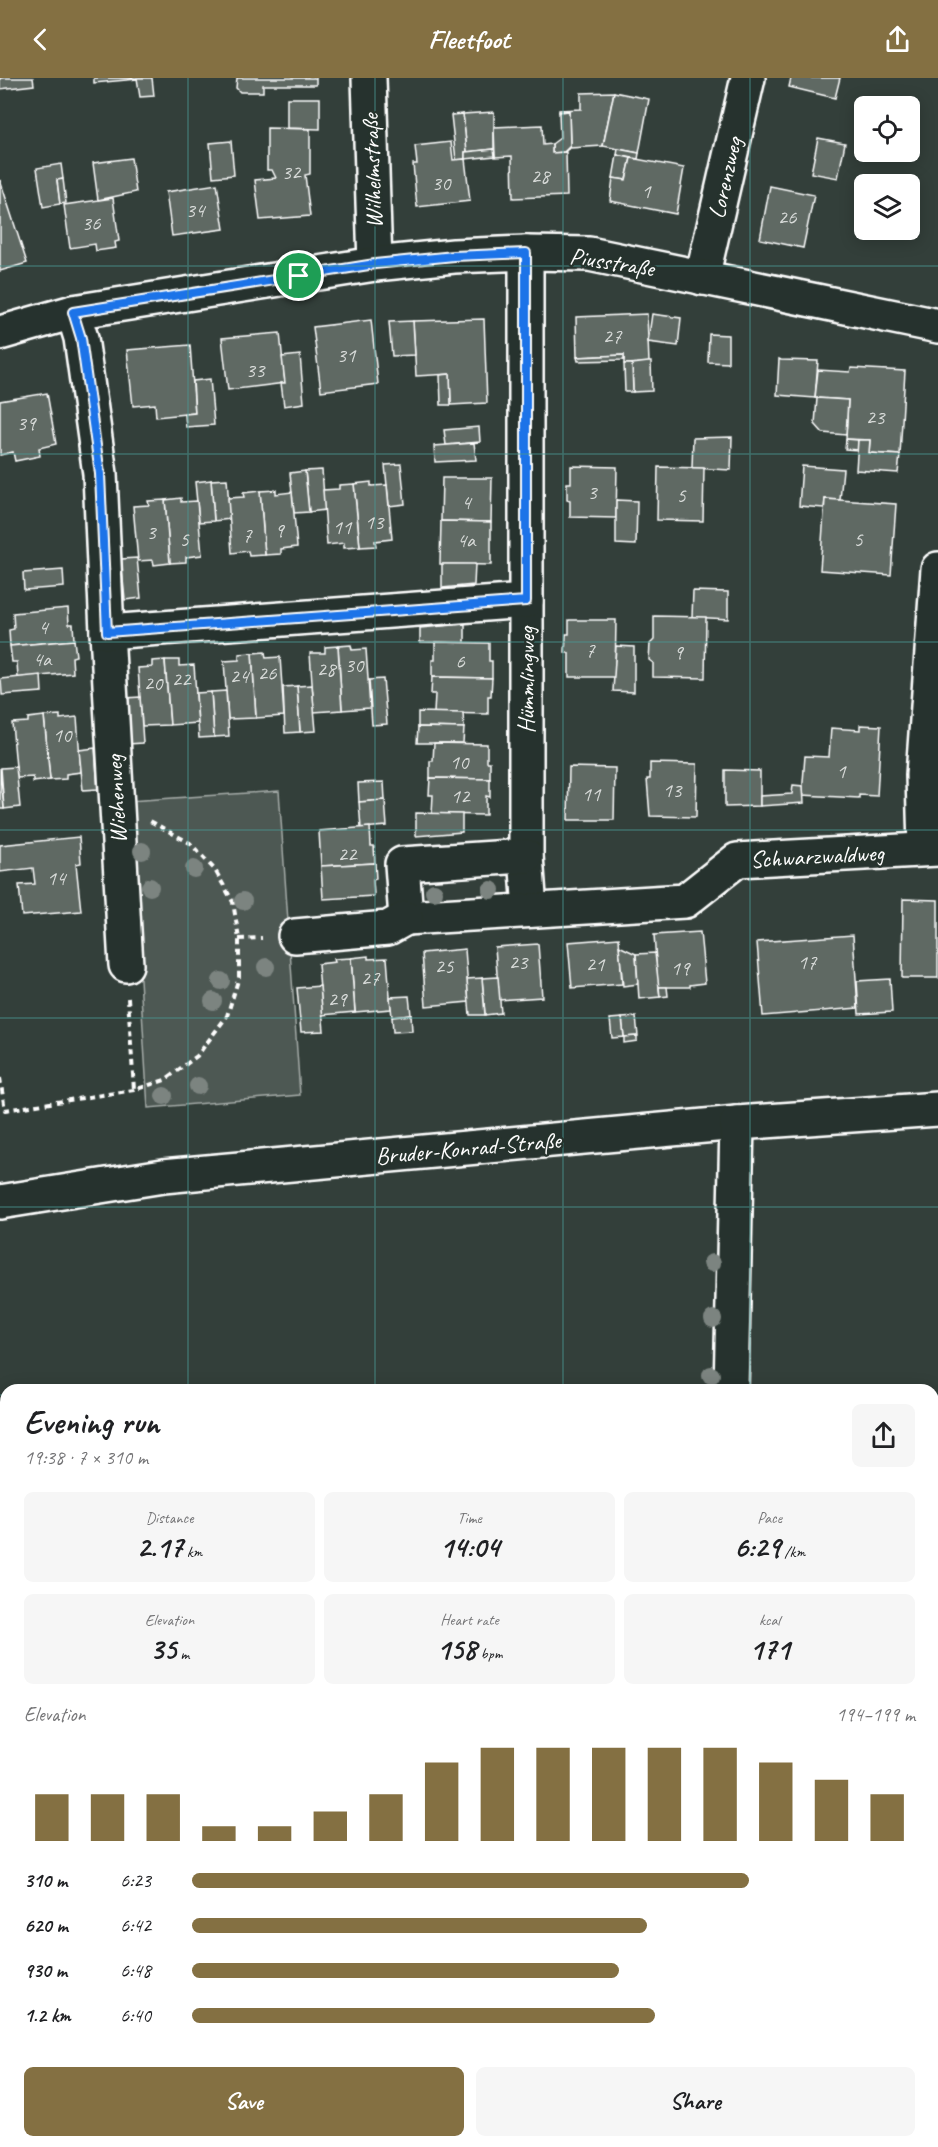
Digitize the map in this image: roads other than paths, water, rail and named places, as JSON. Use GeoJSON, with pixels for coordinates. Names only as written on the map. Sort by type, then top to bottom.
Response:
{"type":"FeatureCollection","features":[{"type":"Feature","properties":{"kind":"street","name":"Wilhelmstraße"},"geometry":{"type":"LineString","coordinates":[[369,78],[375,264]]}},
{"type":"Feature","properties":{"kind":"street","name":"Lorenzweg"},"geometry":{"type":"LineString","coordinates":[[702,278],[748,78]]}},
{"type":"Feature","properties":{"kind":"street","name":"Piusstraße"},"geometry":{"type":"LineString","coordinates":[[0,333],[73,312],[375,264],[454,256],[526,253],[589,254],[938,326]]}},
{"type":"Feature","properties":{"kind":"street","name":"Hümmlingweg"},"geometry":{"type":"LineString","coordinates":[[526,253],[526,856]]}},
{"type":"Feature","properties":{"kind":"street","name":"Wiehenweg"},"geometry":{"type":"LineString","coordinates":[[73,312],[81,338],[100,474],[126,965]]}},
{"type":"Feature","properties":{"kind":"street"},"geometry":{"type":"LineString","coordinates":[[932,849],[923,775],[938,569]]}},
{"type":"Feature","properties":{"kind":"street"},"geometry":{"type":"LineString","coordinates":[[107,632],[526,601]]}},
{"type":"Feature","properties":{"kind":"street","name":"Schwarzwaldweg"},"geometry":{"type":"LineString","coordinates":[[295,936],[388,928],[406,918],[685,901],[737,860],[932,849]]}},
{"type":"Feature","properties":{"kind":"street"},"geometry":{"type":"LineString","coordinates":[[406,918],[402,864],[526,856],[530,910]]}},
{"type":"Feature","properties":{"kind":"street","name":"Bruder-Konrad-Straße"},"geometry":{"type":"LineString","coordinates":[[0,1202],[163,1176],[736,1123],[938,1109]]}},
{"type":"Feature","properties":{"kind":"street"},"geometry":{"type":"LineString","coordinates":[[731,1384],[736,1123]]}}]}
